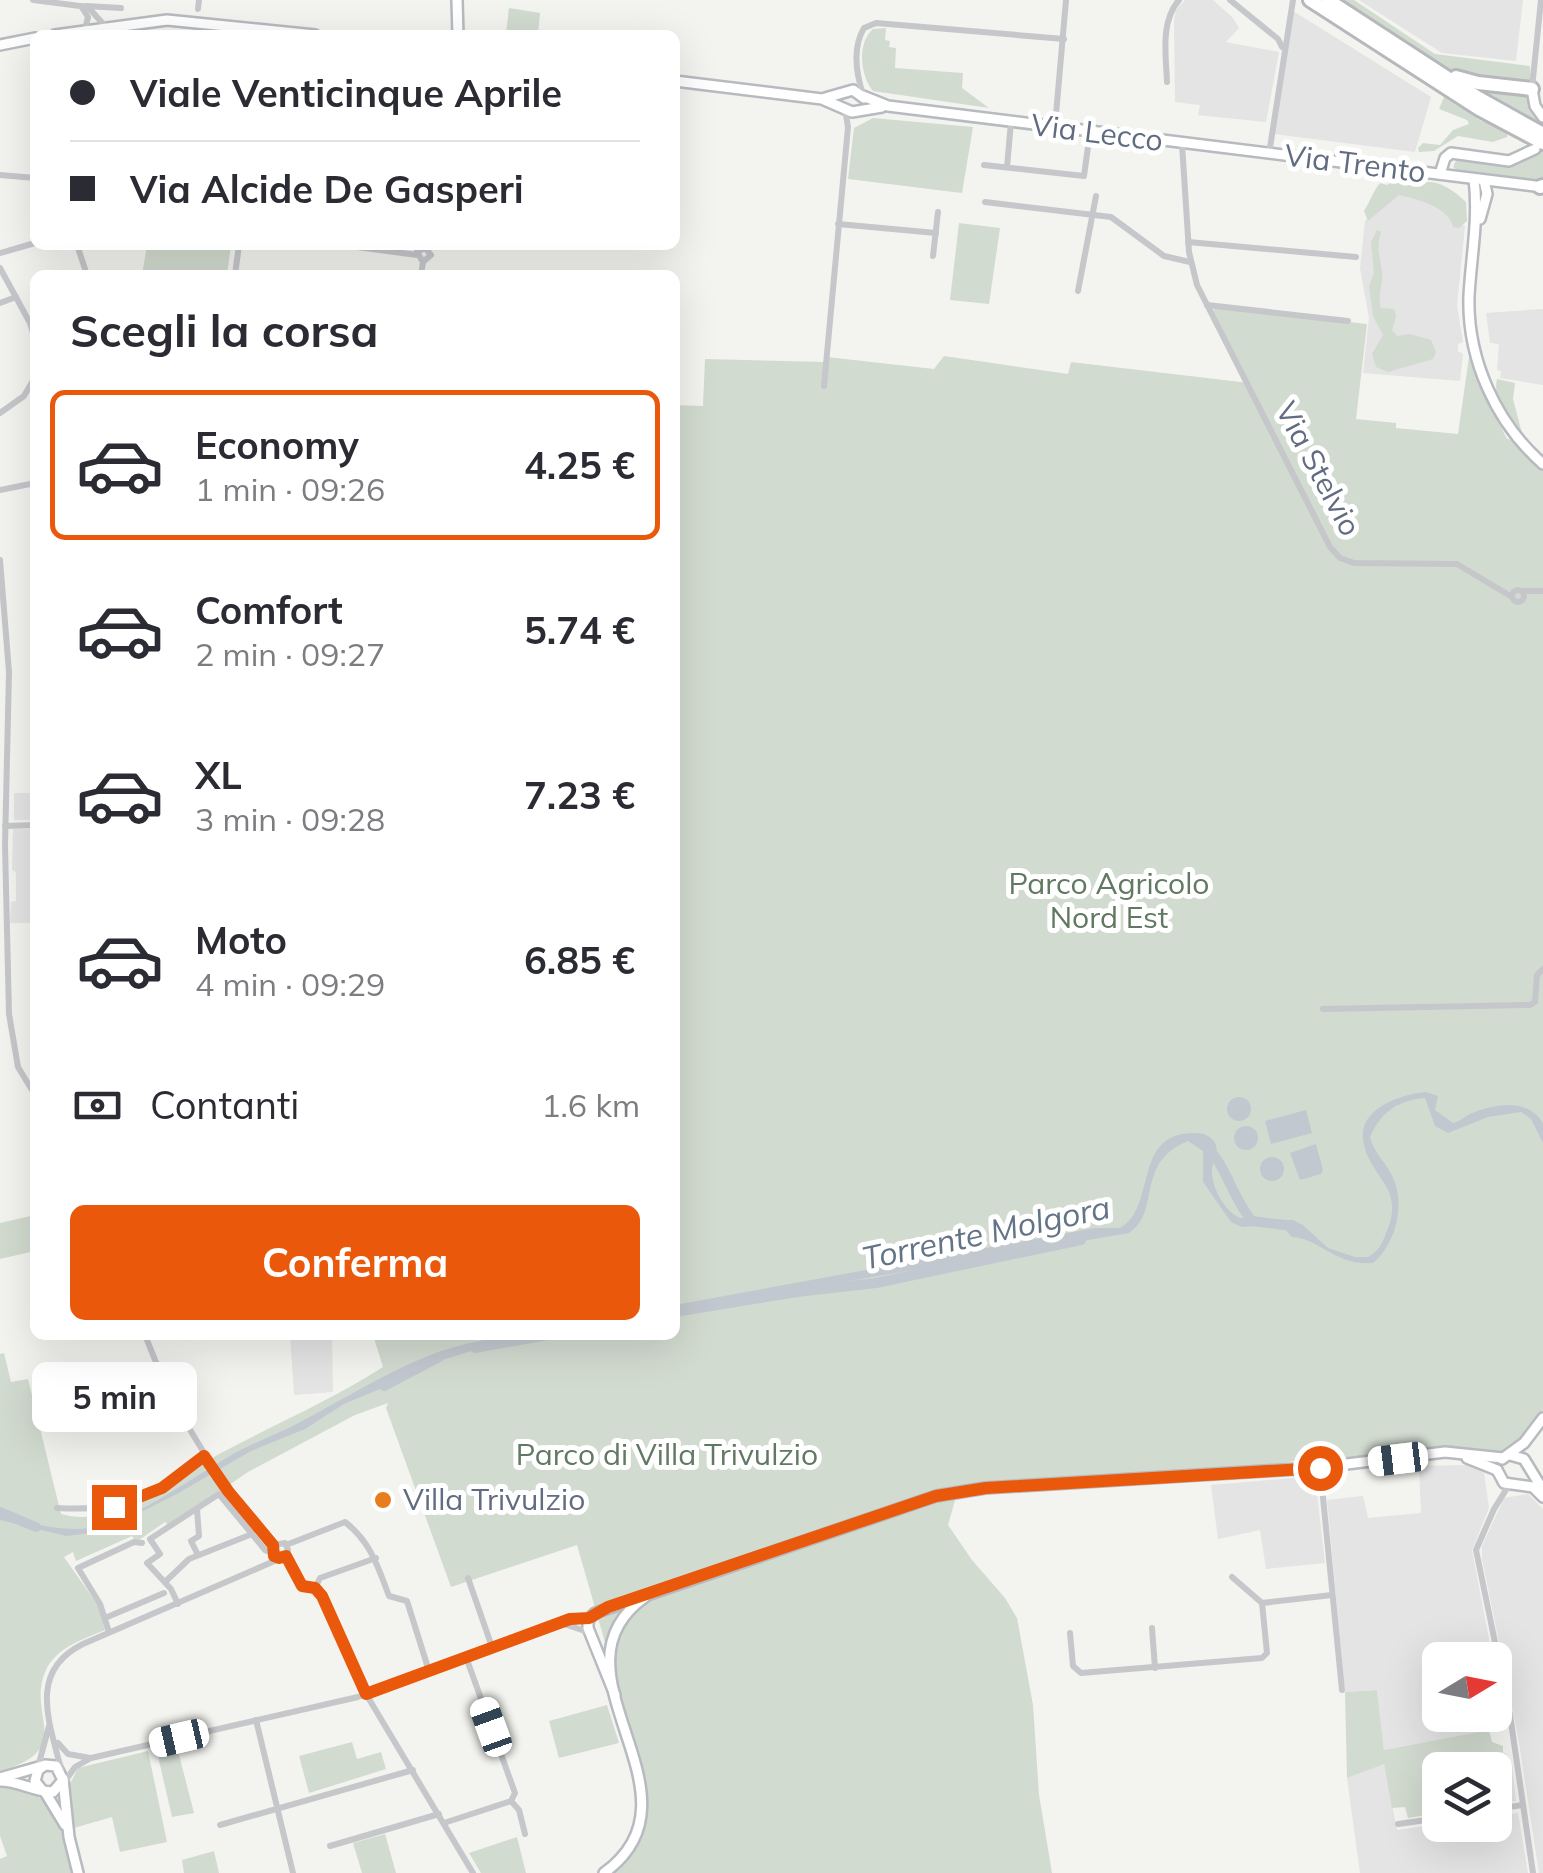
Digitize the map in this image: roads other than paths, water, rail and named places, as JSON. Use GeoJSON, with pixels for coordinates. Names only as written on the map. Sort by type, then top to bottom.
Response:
{"type":"FeatureCollection","features":[{"type":"Feature","properties":{"kind":"highway"},"geometry":{"type":"LineString","coordinates":[[1310,0],[1540,148]]}},
{"type":"Feature","properties":{"kind":"highway"},"geometry":{"type":"LineString","coordinates":[[1328,0],[1477,97],[1543,134]]}},
{"type":"Feature","properties":{"kind":"highway"},"geometry":{"type":"LineString","coordinates":[[1394,43],[1462,80],[1536,85]]}},
{"type":"Feature","properties":{"kind":"street"},"geometry":{"type":"LineString","coordinates":[[32,0],[121,8]]}},
{"type":"Feature","properties":{"kind":"street"},"geometry":{"type":"LineString","coordinates":[[198,0],[198,10]]}},
{"type":"Feature","properties":{"kind":"street"},"geometry":{"type":"LineString","coordinates":[[457,0],[457,30]]}},
{"type":"Feature","properties":{"kind":"street"},"geometry":{"type":"LineString","coordinates":[[1056,128],[1066,0]]}},
{"type":"Feature","properties":{"kind":"street"},"geometry":{"type":"LineString","coordinates":[[1166,82],[1166,27],[1179,0]]}},
{"type":"Feature","properties":{"kind":"street"},"geometry":{"type":"LineString","coordinates":[[1230,0],[1278,39],[1283,53]]}},
{"type":"Feature","properties":{"kind":"street","name":"Via Trento"},"geometry":{"type":"LineString","coordinates":[[1269,154],[1293,0]]}},
{"type":"Feature","properties":{"kind":"street"},"geometry":{"type":"LineString","coordinates":[[1541,0],[1535,106],[1543,117]]}},
{"type":"Feature","properties":{"kind":"street"},"geometry":{"type":"LineString","coordinates":[[80,6],[92,10],[105,26]]}},
{"type":"Feature","properties":{"kind":"street"},"geometry":{"type":"LineString","coordinates":[[80,6],[87,15],[85,30],[167,20],[234,30]]}},
{"type":"Feature","properties":{"kind":"street"},"geometry":{"type":"LineString","coordinates":[[451,30],[456,20]]}},
{"type":"Feature","properties":{"kind":"street"},"geometry":{"type":"LineString","coordinates":[[851,110],[864,103],[856,68],[858,40],[864,28],[881,22],[1064,38]]}},
{"type":"Feature","properties":{"kind":"street"},"geometry":{"type":"LineString","coordinates":[[0,44],[30,39]]}},
{"type":"Feature","properties":{"kind":"street"},"geometry":{"type":"LineString","coordinates":[[824,386],[851,110],[846,92],[856,68]]}},
{"type":"Feature","properties":{"kind":"street","name":"Via Lecco"},"geometry":{"type":"LineString","coordinates":[[680,82],[822,99],[851,110],[888,106],[1182,144]]}},
{"type":"Feature","properties":{"kind":"street","name":"Via Lecco"},"geometry":{"type":"LineString","coordinates":[[822,99],[853,90],[888,106]]}},
{"type":"Feature","properties":{"kind":"street","name":"Via Lecco"},"geometry":{"type":"LineString","coordinates":[[1007,167],[1011,122]]}},
{"type":"Feature","properties":{"kind":"street","name":"Via Lecco"},"geometry":{"type":"LineString","coordinates":[[984,164],[1084,176],[1090,132]]}},
{"type":"Feature","properties":{"kind":"street","name":"Via Trento"},"geometry":{"type":"LineString","coordinates":[[1182,144],[1542,186]]}},
{"type":"Feature","properties":{"kind":"street","name":"Via Stelvio"},"geometry":{"type":"LineString","coordinates":[[1182,144],[1190,262],[1206,305],[1330,546],[1340,558],[1354,562],[1457,564],[1502,589],[1518,594],[1539,591]]}},
{"type":"Feature","properties":{"kind":"street","name":"Via Trento"},"geometry":{"type":"LineString","coordinates":[[1440,174],[1444,160],[1452,153],[1509,160],[1540,148]]}},
{"type":"Feature","properties":{"kind":"street"},"geometry":{"type":"LineString","coordinates":[[0,175],[30,178]]}},
{"type":"Feature","properties":{"kind":"street"},"geometry":{"type":"LineString","coordinates":[[1479,179],[1487,194],[1476,231],[1469,309],[1476,357],[1502,416],[1518,440],[1543,464]]}},
{"type":"Feature","properties":{"kind":"street"},"geometry":{"type":"LineString","coordinates":[[1078,291],[1096,196]]}},
{"type":"Feature","properties":{"kind":"street"},"geometry":{"type":"LineString","coordinates":[[986,202],[1118,220],[1164,256],[1190,262]]}},
{"type":"Feature","properties":{"kind":"street"},"geometry":{"type":"LineString","coordinates":[[933,256],[938,212]]}},
{"type":"Feature","properties":{"kind":"street"},"geometry":{"type":"LineString","coordinates":[[838,224],[936,233]]}},
{"type":"Feature","properties":{"kind":"street"},"geometry":{"type":"LineString","coordinates":[[1188,242],[1356,257]]}},
{"type":"Feature","properties":{"kind":"street"},"geometry":{"type":"LineString","coordinates":[[0,254],[30,245]]}},
{"type":"Feature","properties":{"kind":"street"},"geometry":{"type":"LineString","coordinates":[[372,250],[420,258],[431,255],[428,250]]}},
{"type":"Feature","properties":{"kind":"street"},"geometry":{"type":"LineString","coordinates":[[420,258],[420,270]]}},
{"type":"Feature","properties":{"kind":"street"},"geometry":{"type":"LineString","coordinates":[[0,268],[30,329]]}},
{"type":"Feature","properties":{"kind":"street"},"geometry":{"type":"LineString","coordinates":[[0,303],[16,297]]}},
{"type":"Feature","properties":{"kind":"street"},"geometry":{"type":"LineString","coordinates":[[1206,305],[1348,320]]}},
{"type":"Feature","properties":{"kind":"street"},"geometry":{"type":"LineString","coordinates":[[0,413],[30,390]]}},
{"type":"Feature","properties":{"kind":"street"},"geometry":{"type":"LineString","coordinates":[[1,491],[30,484]]}},
{"type":"Feature","properties":{"kind":"street"},"geometry":{"type":"LineString","coordinates":[[0,560],[9,680],[5,826],[10,1023],[19,1070],[30,1087]]}},
{"type":"Feature","properties":{"kind":"street"},"geometry":{"type":"LineString","coordinates":[[5,826],[30,825]]}},
{"type":"Feature","properties":{"kind":"street"},"geometry":{"type":"LineString","coordinates":[[1324,1009],[1530,1005],[1537,996],[1536,976],[1543,969]]}},
{"type":"Feature","properties":{"kind":"street"},"geometry":{"type":"LineString","coordinates":[[147,1340],[206,1458],[274,1552]]}},
{"type":"Feature","properties":{"kind":"street"},"geometry":{"type":"LineString","coordinates":[[1533,1873],[1510,1714],[1476,1550],[1507,1480],[1507,1457],[1543,1419]]}},
{"type":"Feature","properties":{"kind":"street"},"geometry":{"type":"LineString","coordinates":[[1507,1480],[1526,1478],[1534,1430]]}},
{"type":"Feature","properties":{"kind":"street"},"geometry":{"type":"LineString","coordinates":[[592,1615],[936,1496],[1020,1486],[1320,1468],[1457,1452],[1507,1457],[1527,1466],[1543,1494]]}},
{"type":"Feature","properties":{"kind":"street"},"geometry":{"type":"LineString","coordinates":[[1419,1456],[1473,1459],[1507,1480],[1543,1494]]}},
{"type":"Feature","properties":{"kind":"street"},"geometry":{"type":"LineString","coordinates":[[57,1508],[114,1507],[162,1488],[206,1458]]}},
{"type":"Feature","properties":{"kind":"street"},"geometry":{"type":"LineString","coordinates":[[1320,1468],[1342,1690]]}},
{"type":"Feature","properties":{"kind":"street"},"geometry":{"type":"LineString","coordinates":[[178,1604],[147,1562],[160,1554],[150,1539],[219,1494],[265,1550],[286,1556]]}},
{"type":"Feature","properties":{"kind":"street"},"geometry":{"type":"LineString","coordinates":[[197,1508],[199,1536],[191,1542],[198,1555]]}},
{"type":"Feature","properties":{"kind":"street"},"geometry":{"type":"LineString","coordinates":[[78,1873],[46,1687],[57,1661],[69,1651],[267,1566],[280,1542],[286,1544],[345,1522],[372,1550],[388,1593],[406,1601],[429,1670]]}},
{"type":"Feature","properties":{"kind":"street"},"geometry":{"type":"LineString","coordinates":[[165,1582],[189,1559],[252,1534]]}},
{"type":"Feature","properties":{"kind":"street"},"geometry":{"type":"LineString","coordinates":[[110,1632],[78,1568],[134,1542],[142,1543]]}},
{"type":"Feature","properties":{"kind":"street"},"geometry":{"type":"LineString","coordinates":[[286,1544],[286,1556],[302,1586],[315,1588],[330,1612],[366,1694],[472,1872]]}},
{"type":"Feature","properties":{"kind":"street"},"geometry":{"type":"LineString","coordinates":[[315,1588],[320,1578],[376,1558]]}},
{"type":"Feature","properties":{"kind":"street"},"geometry":{"type":"LineString","coordinates":[[1070,1634],[1073,1666],[1081,1673],[1265,1656],[1268,1653],[1262,1603],[1232,1576]]}},
{"type":"Feature","properties":{"kind":"street"},"geometry":{"type":"LineString","coordinates":[[468,1578],[492,1647]]}},
{"type":"Feature","properties":{"kind":"street"},"geometry":{"type":"LineString","coordinates":[[560,1623],[602,1638],[636,1604],[661,1589]]}},
{"type":"Feature","properties":{"kind":"street"},"geometry":{"type":"LineString","coordinates":[[105,1618],[164,1593]]}},
{"type":"Feature","properties":{"kind":"street"},"geometry":{"type":"LineString","coordinates":[[1262,1603],[1332,1594]]}},
{"type":"Feature","properties":{"kind":"street"},"geometry":{"type":"LineString","coordinates":[[42,1767],[366,1694],[573,1618],[603,1611],[614,1620],[608,1660],[639,1779],[642,1811],[630,1846],[604,1873]]}},
{"type":"Feature","properties":{"kind":"street"},"geometry":{"type":"LineString","coordinates":[[592,1615],[590,1633],[615,1695]]}},
{"type":"Feature","properties":{"kind":"street"},"geometry":{"type":"LineString","coordinates":[[1152,1628],[1154,1668]]}},
{"type":"Feature","properties":{"kind":"street"},"geometry":{"type":"LineString","coordinates":[[444,1823],[511,1801],[515,1793],[466,1657]]}},
{"type":"Feature","properties":{"kind":"street"},"geometry":{"type":"LineString","coordinates":[[49,1717],[36,1783],[59,1811],[70,1837]]}},
{"type":"Feature","properties":{"kind":"street"},"geometry":{"type":"LineString","coordinates":[[256,1720],[294,1873]]}},
{"type":"Feature","properties":{"kind":"street"},"geometry":{"type":"LineString","coordinates":[[53,1732],[64,1752],[88,1758]]}},
{"type":"Feature","properties":{"kind":"street"},"geometry":{"type":"LineString","coordinates":[[0,1780],[34,1761],[45,1745]]}},
{"type":"Feature","properties":{"kind":"street"},"geometry":{"type":"LineString","coordinates":[[0,1780],[43,1791],[88,1758]]}},
{"type":"Feature","properties":{"kind":"street"},"geometry":{"type":"LineString","coordinates":[[22,1770],[56,1766],[62,1780]]}},
{"type":"Feature","properties":{"kind":"street"},"geometry":{"type":"LineString","coordinates":[[220,1824],[412,1770]]}},
{"type":"Feature","properties":{"kind":"street"},"geometry":{"type":"LineString","coordinates":[[511,1801],[519,1810],[526,1834]]}},
{"type":"Feature","properties":{"kind":"street"},"geometry":{"type":"LineString","coordinates":[[1512,1807],[1523,1805]]}},
{"type":"Feature","properties":{"kind":"street"},"geometry":{"type":"LineString","coordinates":[[330,1846],[438,1814]]}},
{"type":"Feature","properties":{"kind":"street"},"geometry":{"type":"LineString","coordinates":[[1398,1824],[1422,1821]]}},
{"type":"Feature","properties":{"kind":"waterway","name":"Torrente Molgora"},"geometry":{"type":"LineString","coordinates":[[1207,1147],[1252,1221],[1292,1226]]}},
{"type":"Feature","properties":{"kind":"waterway","name":"Torrente Molgora"},"geometry":{"type":"LineString","coordinates":[[680,1311],[876,1283],[1081,1240]]}},
{"type":"Feature","properties":{"kind":"waterway","name":"Torrente Molgora"},"geometry":{"type":"LineString","coordinates":[[475,1348],[520,1340]]}},
{"type":"Feature","properties":{"kind":"waterway","name":"Torrente Molgora"},"geometry":{"type":"LineString","coordinates":[[384,1386],[439,1357]]}},
{"type":"Feature","properties":{"kind":"waterway","name":"Torrente Molgora"},"geometry":{"type":"LineString","coordinates":[[0,1512],[36,1527]]}},
{"type":"Feature","properties":{"kind":"place","name":"Villa Trivulzio"},"geometry":{"type":"Point","coordinates":[383,1500]}},
{"type":"Feature","properties":{"kind":"park label","name":"Parco Agricolo Nord Est"},"geometry":{"type":"Point","coordinates":[1109,901]}},
{"type":"Feature","properties":{"kind":"park label","name":"Parco di Villa Trivulzio"},"geometry":{"type":"Point","coordinates":[667,1455]}}]}
